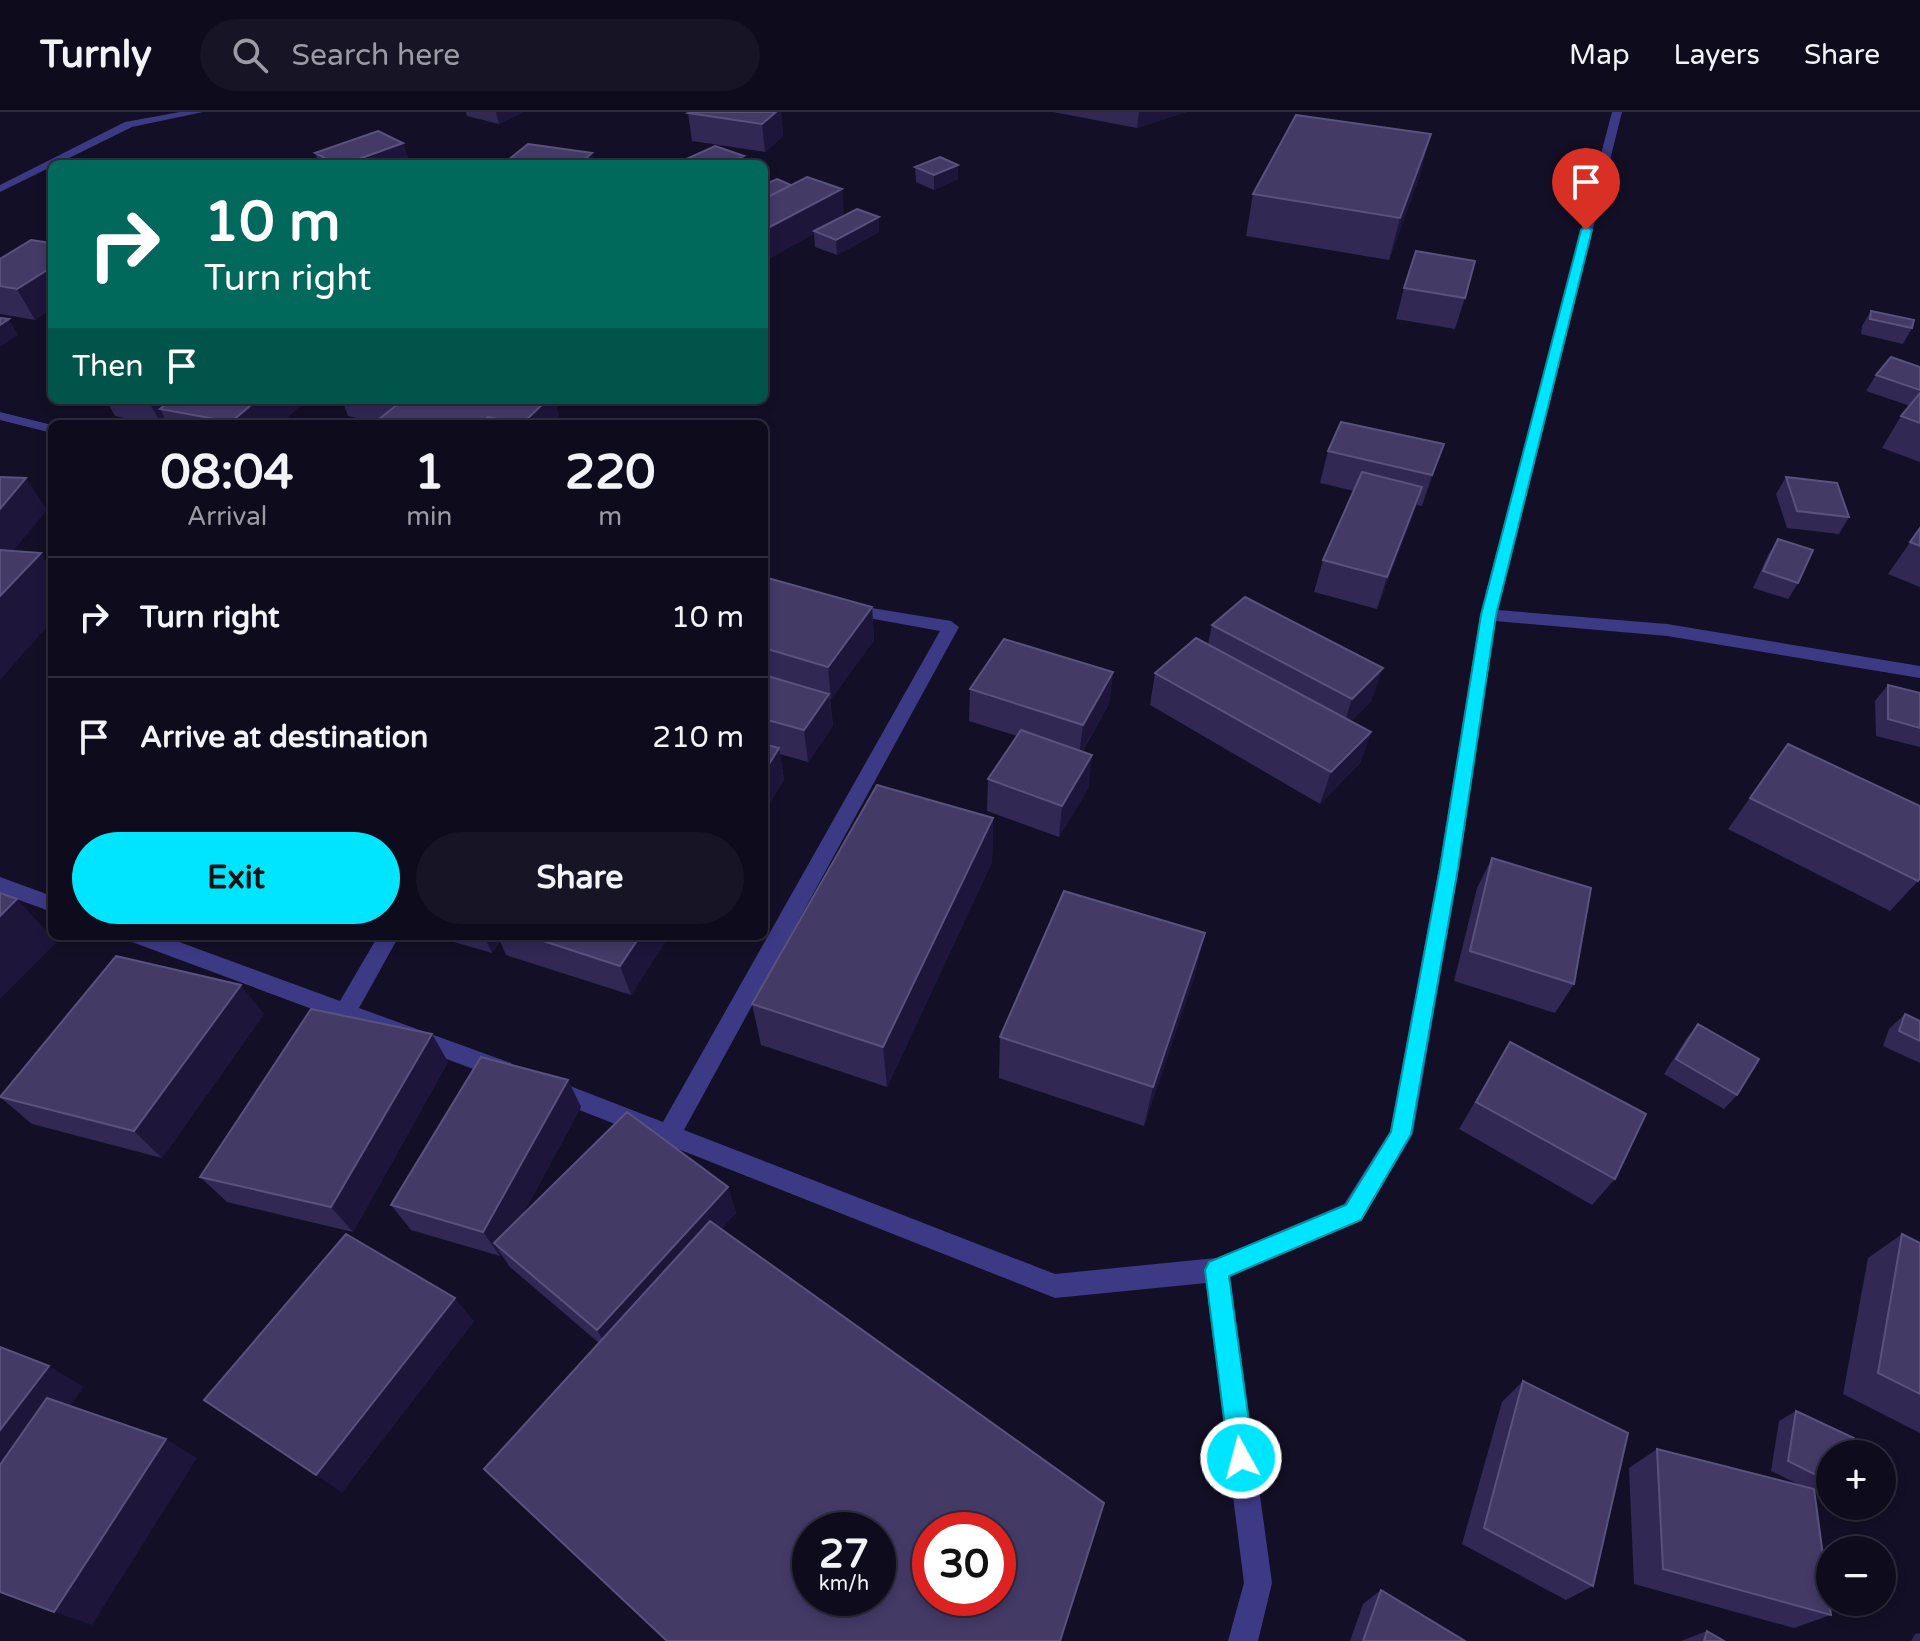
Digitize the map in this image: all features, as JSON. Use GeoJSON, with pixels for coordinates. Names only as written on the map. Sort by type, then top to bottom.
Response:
{"type":"FeatureCollection","features":[{"type":"Feature","properties":{"kind":"street"},"geometry":{"type":"LineString","coordinates":[[58,160],[129,124],[198,112]]}},
{"type":"Feature","properties":{"kind":"street"},"geometry":{"type":"LineString","coordinates":[[150,940],[669,1134],[1055,1286],[1217,1270],[1353,1212],[1401,1134],[1449,868],[1488,615],[1617,112]]}},
{"type":"Feature","properties":{"kind":"street"},"geometry":{"type":"LineString","coordinates":[[0,189],[48,165]]}},
{"type":"Feature","properties":{"kind":"street"},"geometry":{"type":"LineString","coordinates":[[0,416],[48,428]]}},
{"type":"Feature","properties":{"kind":"street"},"geometry":{"type":"LineString","coordinates":[[669,1134],[951,627],[826,606]]}},
{"type":"Feature","properties":{"kind":"street"},"geometry":{"type":"LineString","coordinates":[[1488,615],[1667,630],[1920,672]]}},
{"type":"Feature","properties":{"kind":"street"},"geometry":{"type":"LineString","coordinates":[[0,885],[48,903]]}},
{"type":"Feature","properties":{"kind":"street"},"geometry":{"type":"LineString","coordinates":[[346,1011],[387,940]]}},
{"type":"Feature","properties":{"kind":"street"},"geometry":{"type":"LineString","coordinates":[[1217,1270],[1258,1583],[1243,1641]]}},
{"type":"Feature","properties":{"kind":"building"},"geometry":{"type":"Polygon","coordinates":[[[690,112],[776,112],[762,124],[690,112]]]}},
{"type":"Feature","properties":{"kind":"building"},"geometry":{"type":"Polygon","coordinates":[[[1296,115],[1431,134],[1400,218],[1253,194],[1296,115]]]}},
{"type":"Feature","properties":{"kind":"building"},"geometry":{"type":"Polygon","coordinates":[[[378,131],[403,143],[356,160],[328,160],[315,153],[378,131]]]}},
{"type":"Feature","properties":{"kind":"building"},"geometry":{"type":"Polygon","coordinates":[[[528,144],[592,153],[584,160],[508,160],[528,144]]]}},
{"type":"Feature","properties":{"kind":"building"},"geometry":{"type":"Polygon","coordinates":[[[715,146],[744,156],[736,160],[684,160],[715,146]]]}},
{"type":"Feature","properties":{"kind":"building"},"geometry":{"type":"Polygon","coordinates":[[[940,157],[958,165],[934,175],[915,167],[940,157]]]}},
{"type":"Feature","properties":{"kind":"building"},"geometry":{"type":"Polygon","coordinates":[[[807,177],[842,189],[768,228],[768,197],[807,177]]]}},
{"type":"Feature","properties":{"kind":"building"},"geometry":{"type":"Polygon","coordinates":[[[777,179],[791,185],[768,197],[768,183],[777,179]]]}},
{"type":"Feature","properties":{"kind":"building"},"geometry":{"type":"Polygon","coordinates":[[[857,209],[879,217],[836,240],[814,231],[857,209]]]}},
{"type":"Feature","properties":{"kind":"building"},"geometry":{"type":"Polygon","coordinates":[[[31,240],[48,242],[48,270],[17,289],[0,286],[0,259],[31,240]]]}},
{"type":"Feature","properties":{"kind":"building"},"geometry":{"type":"Polygon","coordinates":[[[1416,251],[1475,261],[1465,298],[1404,288],[1416,251]]]}},
{"type":"Feature","properties":{"kind":"building"},"geometry":{"type":"Polygon","coordinates":[[[1871,311],[1914,320],[1912,328],[1870,319],[1871,311]]]}},
{"type":"Feature","properties":{"kind":"building"},"geometry":{"type":"Polygon","coordinates":[[[1891,357],[1920,367],[1920,390],[1876,375],[1891,357]]]}},
{"type":"Feature","properties":{"kind":"building"},"geometry":{"type":"Polygon","coordinates":[[[1920,393],[1920,423],[1901,416],[1920,393]]]}},
{"type":"Feature","properties":{"kind":"building"},"geometry":{"type":"Polygon","coordinates":[[[166,404],[252,404],[233,420],[160,409],[166,404]]]}},
{"type":"Feature","properties":{"kind":"building"},"geometry":{"type":"Polygon","coordinates":[[[398,404],[543,404],[526,420],[488,417],[485,420],[378,420],[398,404]]]}},
{"type":"Feature","properties":{"kind":"building"},"geometry":{"type":"Polygon","coordinates":[[[1341,422],[1444,444],[1432,475],[1328,451],[1341,422]]]}},
{"type":"Feature","properties":{"kind":"building"},"geometry":{"type":"Polygon","coordinates":[[[1362,472],[1422,487],[1387,577],[1323,560],[1362,472]]]}},
{"type":"Feature","properties":{"kind":"building"},"geometry":{"type":"Polygon","coordinates":[[[0,477],[26,478],[0,509],[0,477]]]}},
{"type":"Feature","properties":{"kind":"building"},"geometry":{"type":"Polygon","coordinates":[[[1786,477],[1837,483],[1849,517],[1797,511],[1786,477]]]}},
{"type":"Feature","properties":{"kind":"building"},"geometry":{"type":"Polygon","coordinates":[[[1920,528],[1920,546],[1910,542],[1920,528]]]}},
{"type":"Feature","properties":{"kind":"building"},"geometry":{"type":"Polygon","coordinates":[[[1778,539],[1813,550],[1798,583],[1763,571],[1778,539]]]}},
{"type":"Feature","properties":{"kind":"building"},"geometry":{"type":"Polygon","coordinates":[[[0,550],[41,553],[0,596],[0,550]]]}},
{"type":"Feature","properties":{"kind":"building"},"geometry":{"type":"Polygon","coordinates":[[[768,578],[872,607],[828,667],[768,649],[768,578]]]}},
{"type":"Feature","properties":{"kind":"building"},"geometry":{"type":"Polygon","coordinates":[[[1245,597],[1383,668],[1352,699],[1212,625],[1245,597]]]}},
{"type":"Feature","properties":{"kind":"building"},"geometry":{"type":"Polygon","coordinates":[[[1196,638],[1371,732],[1331,772],[1155,673],[1196,638]]]}},
{"type":"Feature","properties":{"kind":"building"},"geometry":{"type":"Polygon","coordinates":[[[1004,639],[1113,672],[1083,725],[970,689],[1004,639]]]}},
{"type":"Feature","properties":{"kind":"building"},"geometry":{"type":"Polygon","coordinates":[[[768,676],[829,694],[804,730],[768,720],[768,676]]]}},
{"type":"Feature","properties":{"kind":"building"},"geometry":{"type":"Polygon","coordinates":[[[1888,685],[1920,693],[1920,728],[1888,719],[1888,685]]]}},
{"type":"Feature","properties":{"kind":"building"},"geometry":{"type":"Polygon","coordinates":[[[1021,730],[1092,755],[1062,806],[988,779],[1021,730]]]}},
{"type":"Feature","properties":{"kind":"building"},"geometry":{"type":"Polygon","coordinates":[[[1788,744],[1920,806],[1918,881],[1750,798],[1788,744]]]}},
{"type":"Feature","properties":{"kind":"building"},"geometry":{"type":"Polygon","coordinates":[[[768,745],[779,748],[768,766],[768,745]]]}},
{"type":"Feature","properties":{"kind":"building"},"geometry":{"type":"Polygon","coordinates":[[[877,785],[993,818],[883,1047],[752,1004],[877,785]]]}},
{"type":"Feature","properties":{"kind":"building"},"geometry":{"type":"Polygon","coordinates":[[[1492,858],[1591,888],[1574,984],[1470,951],[1492,858]]]}},
{"type":"Feature","properties":{"kind":"building"},"geometry":{"type":"Polygon","coordinates":[[[1064,891],[1205,933],[1153,1087],[1000,1037],[1064,891]]]}},
{"type":"Feature","properties":{"kind":"building"},"geometry":{"type":"Polygon","coordinates":[[[0,893],[17,899],[0,916],[0,893]]]}},
{"type":"Feature","properties":{"kind":"building"},"geometry":{"type":"Polygon","coordinates":[[[540,940],[637,940],[620,966],[540,940]]]}},
{"type":"Feature","properties":{"kind":"building"},"geometry":{"type":"Polygon","coordinates":[[[116,956],[241,985],[134,1131],[0,1097],[116,956]]]}},
{"type":"Feature","properties":{"kind":"building"},"geometry":{"type":"Polygon","coordinates":[[[311,1009],[432,1034],[331,1207],[200,1177],[311,1009]]]}},
{"type":"Feature","properties":{"kind":"building"},"geometry":{"type":"Polygon","coordinates":[[[1905,1014],[1920,1021],[1920,1041],[1899,1031],[1905,1014]]]}},
{"type":"Feature","properties":{"kind":"building"},"geometry":{"type":"Polygon","coordinates":[[[1698,1024],[1759,1059],[1737,1095],[1676,1059],[1698,1024]]]}},
{"type":"Feature","properties":{"kind":"building"},"geometry":{"type":"Polygon","coordinates":[[[1510,1042],[1646,1114],[1615,1179],[1476,1102],[1510,1042]]]}},
{"type":"Feature","properties":{"kind":"building"},"geometry":{"type":"Polygon","coordinates":[[[481,1057],[568,1080],[483,1232],[391,1205],[481,1057]]]}},
{"type":"Feature","properties":{"kind":"building"},"geometry":{"type":"Polygon","coordinates":[[[627,1112],[728,1187],[597,1330],[494,1243],[627,1112]]]}},
{"type":"Feature","properties":{"kind":"building"},"geometry":{"type":"Polygon","coordinates":[[[710,1221],[1104,1503],[1060,1641],[667,1641],[484,1469],[710,1221]]]}},
{"type":"Feature","properties":{"kind":"building"},"geometry":{"type":"Polygon","coordinates":[[[346,1234],[455,1298],[316,1475],[204,1400],[346,1234]]]}},
{"type":"Feature","properties":{"kind":"building"},"geometry":{"type":"Polygon","coordinates":[[[1902,1234],[1920,1243],[1920,1394],[1878,1373],[1902,1234]]]}},
{"type":"Feature","properties":{"kind":"building"},"geometry":{"type":"Polygon","coordinates":[[[0,1347],[49,1366],[0,1430],[0,1347]]]}},
{"type":"Feature","properties":{"kind":"building"},"geometry":{"type":"Polygon","coordinates":[[[1523,1381],[1628,1433],[1593,1586],[1484,1528],[1523,1381]]]}},
{"type":"Feature","properties":{"kind":"building"},"geometry":{"type":"Polygon","coordinates":[[[47,1398],[166,1439],[54,1612],[0,1592],[0,1465],[47,1398]]]}},
{"type":"Feature","properties":{"kind":"building"},"geometry":{"type":"Polygon","coordinates":[[[1796,1411],[1854,1438],[1816,1440],[1816,1475],[1788,1461],[1796,1411]]]}},
{"type":"Feature","properties":{"kind":"building"},"geometry":{"type":"Polygon","coordinates":[[[1657,1449],[1814,1489],[1820,1536],[1816,1536],[1816,1611],[1663,1569],[1657,1449]]]}},
{"type":"Feature","properties":{"kind":"building"},"geometry":{"type":"Polygon","coordinates":[[[1381,1590],[1465,1641],[1363,1641],[1381,1590]]]}},
{"type":"Feature","properties":{"kind":"building"},"geometry":{"type":"Polygon","coordinates":[[[1707,1631],[1724,1641],[1704,1641],[1707,1631]]]}},
{"type":"Feature","properties":{"kind":"route"},"geometry":{"type":"LineString","coordinates":[[1241,1458],[1217,1270],[1353,1212],[1401,1134],[1449,868],[1488,615],[1586,230]]}}]}
